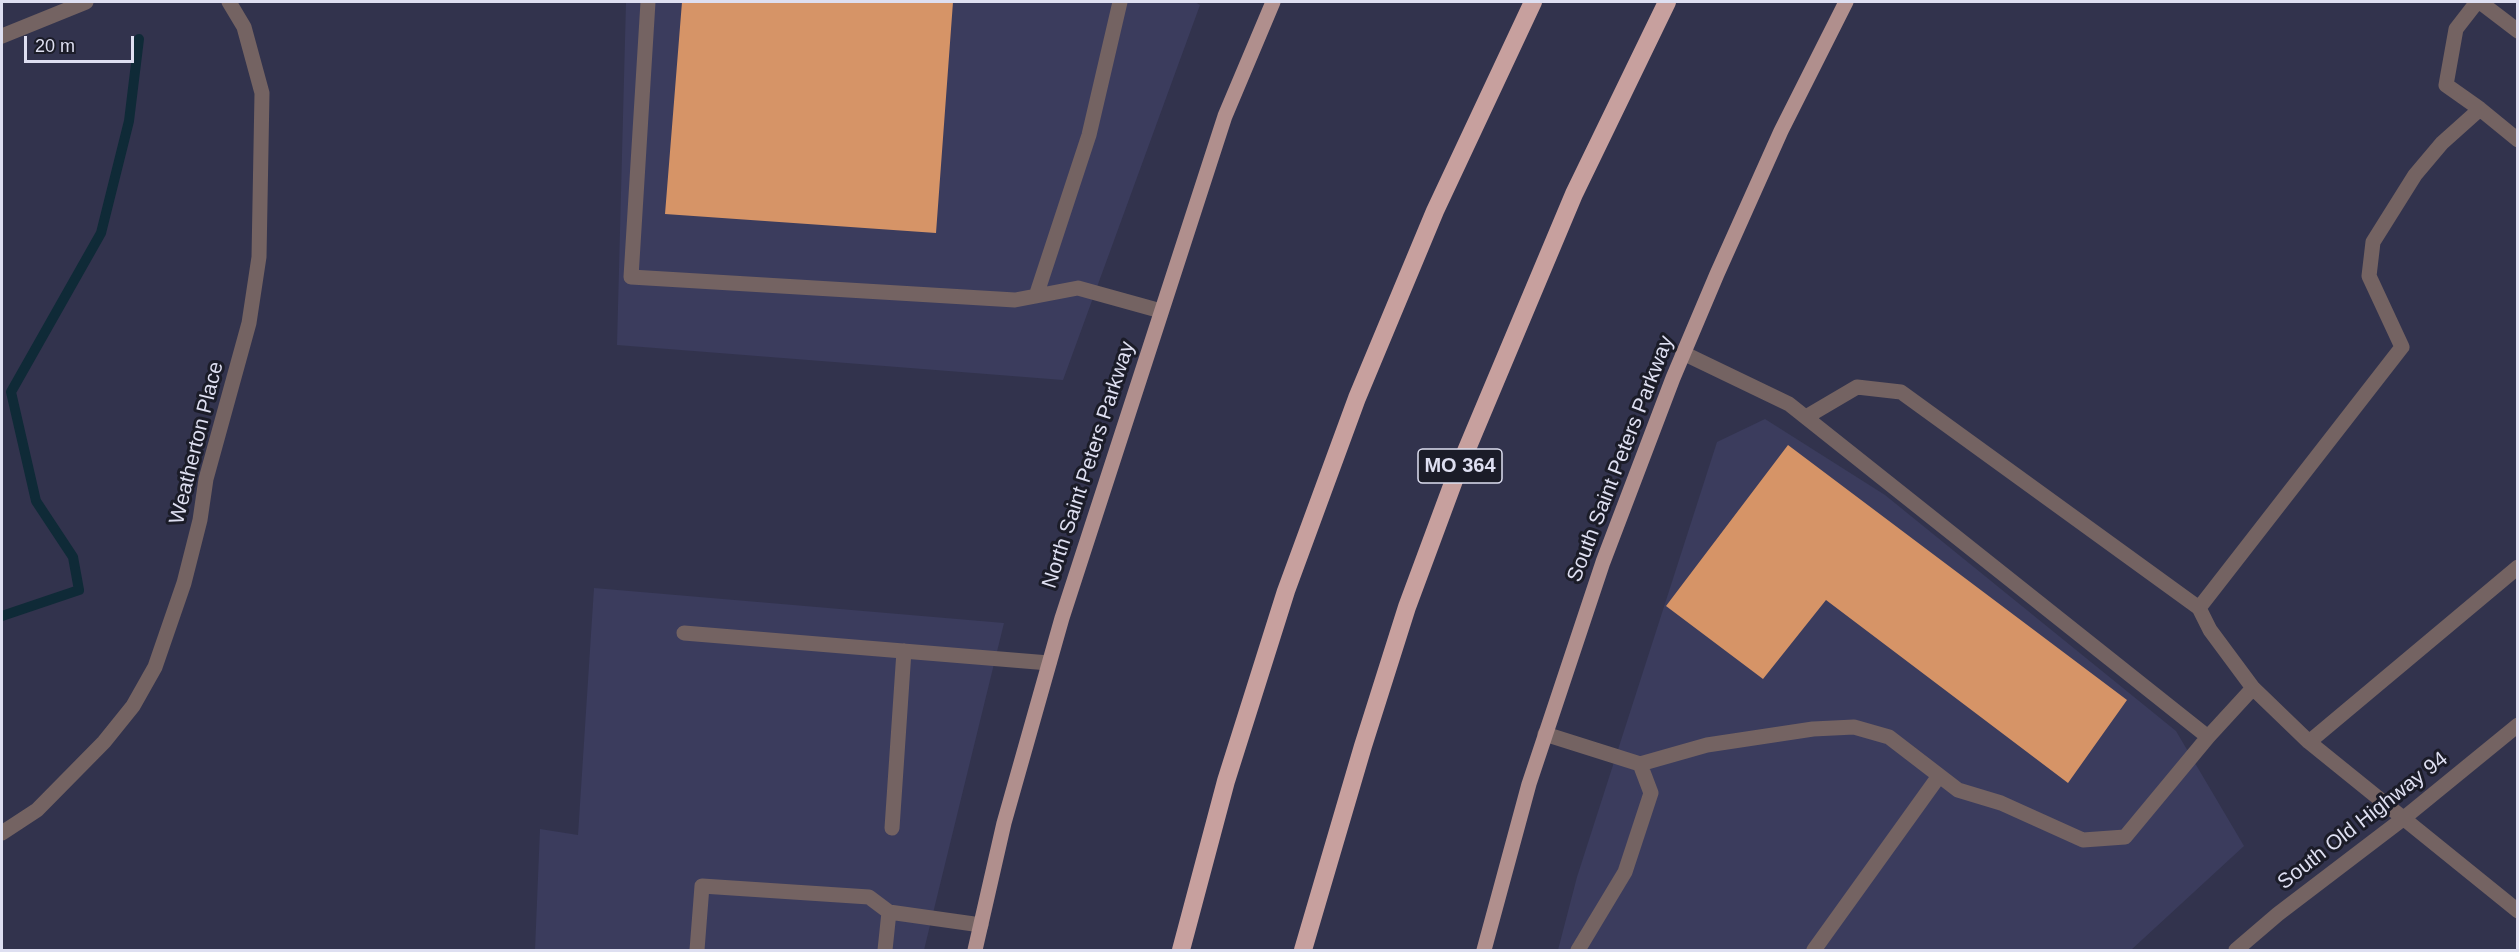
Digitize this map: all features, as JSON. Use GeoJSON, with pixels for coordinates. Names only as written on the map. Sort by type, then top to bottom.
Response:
{"type":"FeatureCollection","features":[{"type":"Feature","properties":{"kind":"highway"},"geometry":{"type":"LineString","coordinates":[[1181,951],[1226,781],[1279,614],[1357,398],[1435,212],[1533,2]]}},
{"type":"Feature","properties":{"kind":"highway","name":"MO 364"},"geometry":{"type":"LineString","coordinates":[[1303,951],[1407,607],[1456,475],[1574,194],[1667,2]]}},
{"type":"Feature","properties":{"kind":"main road","name":"North Saint Peters Parkway"},"geometry":{"type":"LineString","coordinates":[[975,951],[1004,823],[1049,663],[1225,116],[1273,2]]}},
{"type":"Feature","properties":{"kind":"main road","name":"South Saint Peters Parkway"},"geometry":{"type":"LineString","coordinates":[[1484,951],[1545,735],[1603,562],[1683,353],[1781,130],[1846,2]]}},
{"type":"Feature","properties":{"kind":"street"},"geometry":{"type":"LineString","coordinates":[[2,36],[86,2]]}},
{"type":"Feature","properties":{"kind":"street","name":"Weatherton Place"},"geometry":{"type":"LineString","coordinates":[[2,833],[37,810],[104,742],[132,706],[155,667],[184,583],[200,520],[206,479],[249,323],[260,257],[262,93],[244,27],[229,2]]}},
{"type":"Feature","properties":{"kind":"street"},"geometry":{"type":"LineString","coordinates":[[648,2],[631,277],[1015,300],[1078,288],[1161,311]]}},
{"type":"Feature","properties":{"kind":"street"},"geometry":{"type":"LineString","coordinates":[[1036,296],[1089,135],[1120,2]]}},
{"type":"Feature","properties":{"kind":"street"},"geometry":{"type":"LineString","coordinates":[[2517,31],[2479,2],[2456,29],[2446,86],[2480,110],[2517,141]]}},
{"type":"Feature","properties":{"kind":"street"},"geometry":{"type":"LineString","coordinates":[[2199,608],[2402,347],[2369,276],[2373,242],[2415,175],[2442,143],[2480,110]]}},
{"type":"Feature","properties":{"kind":"street"},"geometry":{"type":"LineString","coordinates":[[1683,353],[1789,404],[2208,736]]}},
{"type":"Feature","properties":{"kind":"street"},"geometry":{"type":"LineString","coordinates":[[1806,417],[1857,387],[1901,392],[2199,608],[2210,630],[2253,688],[2309,742],[2517,911]]}},
{"type":"Feature","properties":{"kind":"street"},"geometry":{"type":"LineString","coordinates":[[2309,742],[2517,567]]}},
{"type":"Feature","properties":{"kind":"street"},"geometry":{"type":"LineString","coordinates":[[684,633],[1049,663]]}},
{"type":"Feature","properties":{"kind":"street"},"geometry":{"type":"LineString","coordinates":[[892,828],[904,651]]}},
{"type":"Feature","properties":{"kind":"street"},"geometry":{"type":"LineString","coordinates":[[1545,735],[1640,764],[1707,745],[1813,729],[1854,727],[1888,737],[1958,790],[2001,803],[2083,840],[2125,837],[2208,736],[2253,688]]}},
{"type":"Feature","properties":{"kind":"street","name":"South Old Highway 94"},"geometry":{"type":"LineString","coordinates":[[2236,951],[2278,914],[2404,818],[2517,725]]}},
{"type":"Feature","properties":{"kind":"street"},"geometry":{"type":"LineString","coordinates":[[1578,951],[1625,872],[1651,793],[1640,764]]}},
{"type":"Feature","properties":{"kind":"street"},"geometry":{"type":"LineString","coordinates":[[1814,951],[1939,776]]}},
{"type":"Feature","properties":{"kind":"street"},"geometry":{"type":"LineString","coordinates":[[697,951],[702,886],[869,897],[889,912],[981,925]]}},
{"type":"Feature","properties":{"kind":"street"},"geometry":{"type":"LineString","coordinates":[[885,951],[889,912]]}},
{"type":"Feature","properties":{"kind":"shaded area"},"geometry":{"type":"Polygon","coordinates":[[[626,2],[1195,2],[1200,5],[1063,380],[617,345],[626,2]]]}},
{"type":"Feature","properties":{"kind":"shaded area"},"geometry":{"type":"Polygon","coordinates":[[[1765,419],[1885,495],[2176,731],[2244,846],[2131,950],[1558,950],[1577,877],[1717,442],[1765,419]]]}},
{"type":"Feature","properties":{"kind":"shaded area"},"geometry":{"type":"Polygon","coordinates":[[[594,588],[1004,623],[924,950],[535,950],[540,829],[578,835],[594,588]]]}},
{"type":"Feature","properties":{"kind":"building"},"geometry":{"type":"Polygon","coordinates":[[[682,2],[953,2],[936,233],[665,214],[682,2]]]}},
{"type":"Feature","properties":{"kind":"building"},"geometry":{"type":"Polygon","coordinates":[[[1788,445],[2127,700],[2068,783],[1826,600],[1763,679],[1666,606],[1788,445]]]}},
{"type":"Feature","properties":{"kind":"waterway"},"geometry":{"type":"LineString","coordinates":[[2,616],[79,590],[73,557],[36,501],[11,392],[101,233],[129,121],[139,39]]}}]}
